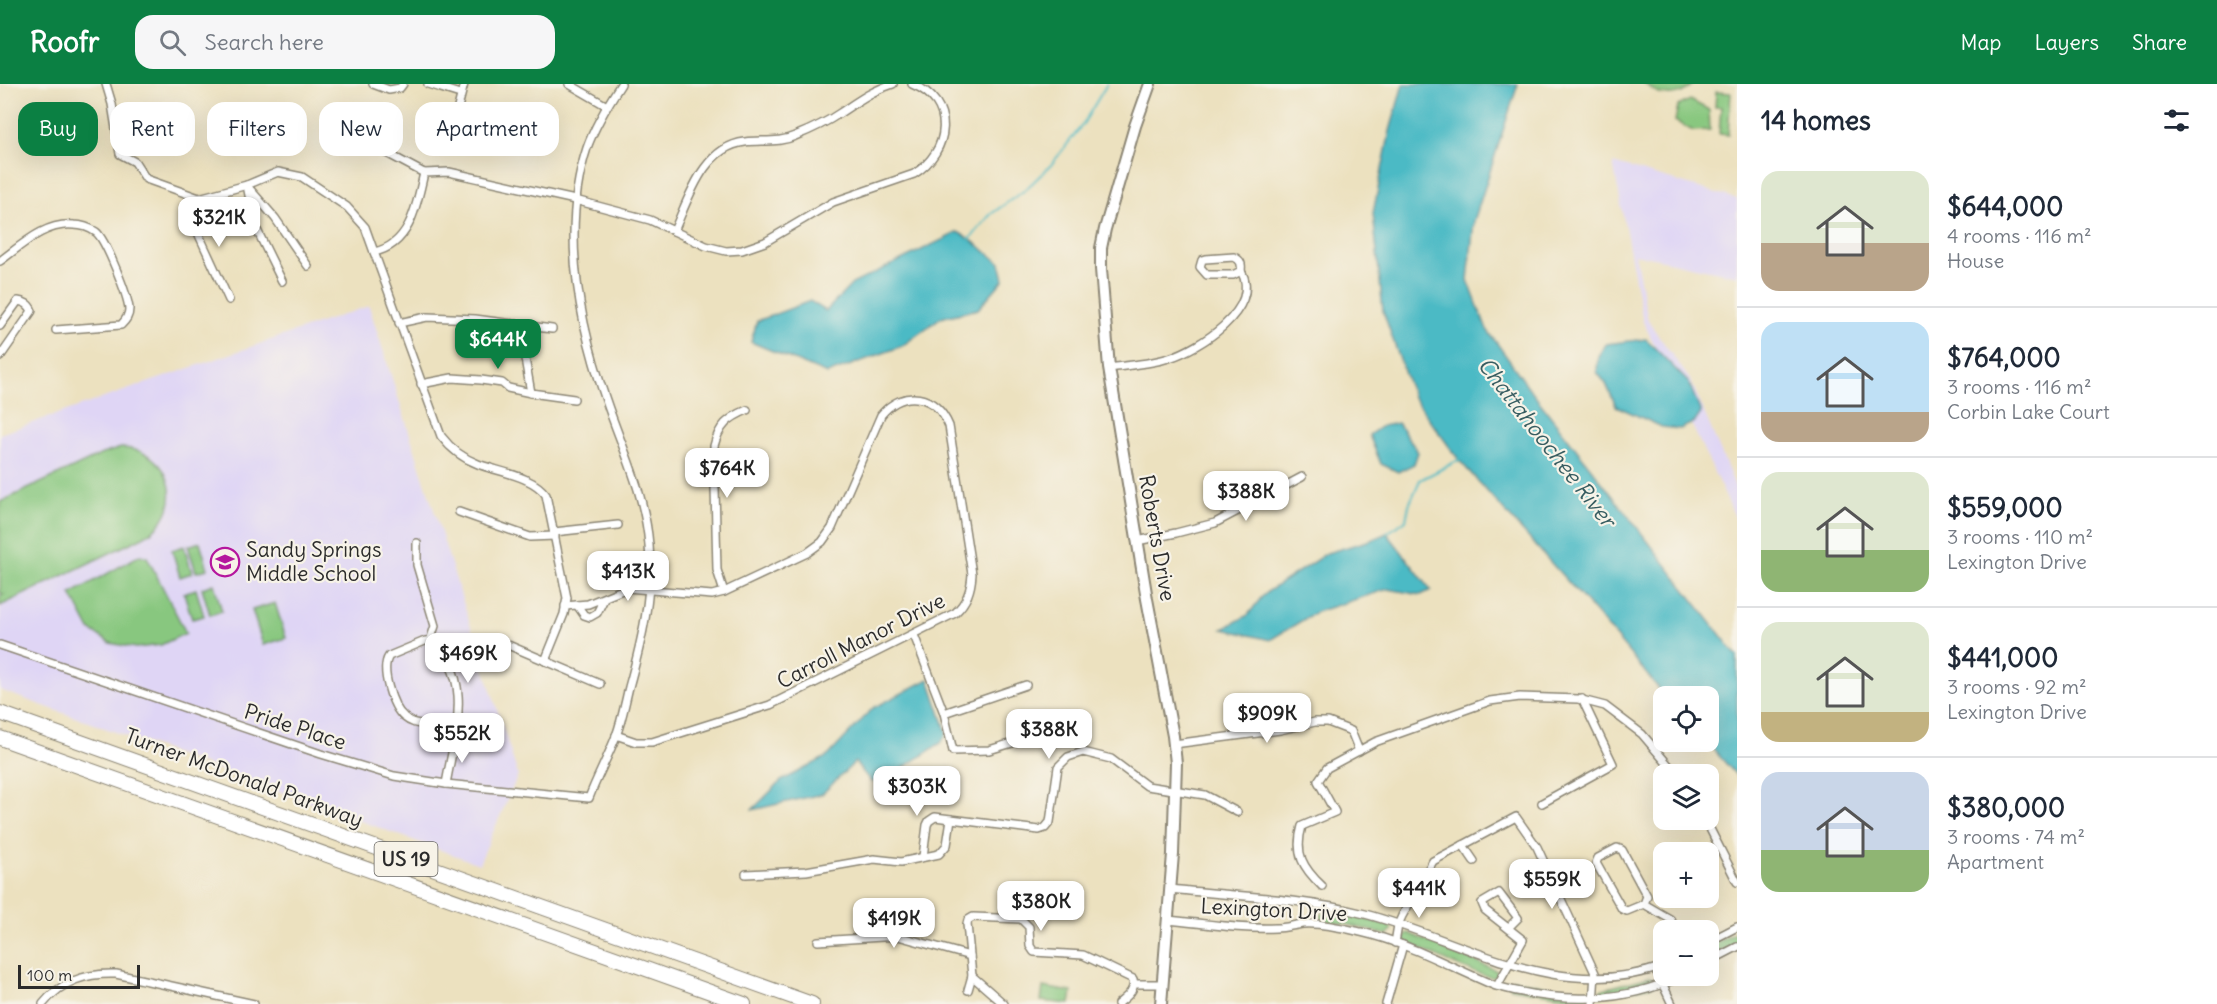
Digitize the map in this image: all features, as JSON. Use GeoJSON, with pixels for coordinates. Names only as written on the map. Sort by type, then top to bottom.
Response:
{"type":"FeatureCollection","features":[{"type":"Feature","properties":{"kind":"highway","name":"Turner McDonald Parkway"},"geometry":{"type":"LineString","coordinates":[[0,713],[812,1004]]}},
{"type":"Feature","properties":{"kind":"highway","name":"Turner McDonald Parkway"},"geometry":{"type":"LineString","coordinates":[[0,738],[744,1004]]}},
{"type":"Feature","properties":{"kind":"street"},"geometry":{"type":"LineString","coordinates":[[106,84],[112,104],[120,154],[135,162],[146,179],[199,198],[247,185],[278,172],[302,177],[346,207],[365,227],[441,436],[451,449],[476,464],[525,480],[541,489],[548,503],[567,598],[564,614],[545,661]]}},
{"type":"Feature","properties":{"kind":"street"},"geometry":{"type":"LineString","coordinates":[[374,84],[389,90],[396,89],[403,84]]}},
{"type":"Feature","properties":{"kind":"street"},"geometry":{"type":"LineString","coordinates":[[428,84],[460,94]]}},
{"type":"Feature","properties":{"kind":"street"},"geometry":{"type":"LineString","coordinates":[[458,102],[464,84]]}},
{"type":"Feature","properties":{"kind":"street"},"geometry":{"type":"LineString","coordinates":[[569,84],[607,106]]}},
{"type":"Feature","properties":{"kind":"street"},"geometry":{"type":"LineString","coordinates":[[616,735],[640,645],[650,590],[649,543],[641,498],[599,380],[587,339],[575,259],[575,200],[588,146],[607,106],[621,84]]}},
{"type":"Feature","properties":{"kind":"street"},"geometry":{"type":"LineString","coordinates":[[674,231],[700,176],[713,158],[723,150],[745,142],[786,140],[794,137],[839,113],[864,96],[893,84]]}},
{"type":"Feature","properties":{"kind":"street"},"geometry":{"type":"LineString","coordinates":[[392,156],[423,173],[449,172],[575,200],[650,220],[706,246],[726,251],[742,250],[765,242],[833,202],[914,174],[924,168],[939,149],[943,137],[943,116],[931,95],[921,87],[912,84]]}},
{"type":"Feature","properties":{"kind":"street","name":"Roberts Drive"},"geometry":{"type":"LineString","coordinates":[[1150,84],[1135,126],[1105,229],[1101,248],[1101,268],[1109,368],[1137,541],[1174,744],[1176,790],[1161,1004]]}},
{"type":"Feature","properties":{"kind":"street"},"geometry":{"type":"LineString","coordinates":[[374,252],[381,251],[399,238],[409,226],[416,207],[423,173]]}},
{"type":"Feature","properties":{"kind":"street"},"geometry":{"type":"LineString","coordinates":[[247,185],[275,218],[308,266]]}},
{"type":"Feature","properties":{"kind":"street"},"geometry":{"type":"LineString","coordinates":[[247,185],[255,226],[282,281]]}},
{"type":"Feature","properties":{"kind":"street"},"geometry":{"type":"LineString","coordinates":[[199,198],[199,235],[228,300]]}},
{"type":"Feature","properties":{"kind":"street"},"geometry":{"type":"LineString","coordinates":[[0,261],[43,230],[72,225],[96,233],[106,244],[127,300],[129,311],[127,319],[121,325],[56,330]]}},
{"type":"Feature","properties":{"kind":"street"},"geometry":{"type":"LineString","coordinates":[[1109,368],[1169,358],[1191,350],[1210,338],[1230,320],[1240,306],[1244,281],[1241,263],[1234,257],[1202,260],[1200,267],[1207,275],[1233,275],[1241,271]]}},
{"type":"Feature","properties":{"kind":"street"},"geometry":{"type":"LineString","coordinates":[[0,326],[18,301],[30,306],[32,311],[0,357]]}},
{"type":"Feature","properties":{"kind":"street"},"geometry":{"type":"LineString","coordinates":[[399,323],[427,317],[475,319],[552,329]]}},
{"type":"Feature","properties":{"kind":"street"},"geometry":{"type":"LineString","coordinates":[[519,324],[531,393]]}},
{"type":"Feature","properties":{"kind":"street"},"geometry":{"type":"LineString","coordinates":[[421,384],[461,378],[502,383],[508,388],[574,399]]}},
{"type":"Feature","properties":{"kind":"street","name":"Carroll Manor Drive"},"geometry":{"type":"LineString","coordinates":[[578,605],[588,604],[627,588],[700,595],[724,592],[807,553],[822,542],[832,528],[881,415],[896,402],[915,398],[927,400],[945,416],[949,426],[972,574],[970,592],[961,607],[947,618],[914,635],[770,705],[652,742],[636,742],[616,735]]}},
{"type":"Feature","properties":{"kind":"street"},"geometry":{"type":"LineString","coordinates":[[724,592],[717,570],[714,446],[717,433],[724,423],[747,410]]}},
{"type":"Feature","properties":{"kind":"street"},"geometry":{"type":"LineString","coordinates":[[1137,541],[1215,523],[1302,477]]}},
{"type":"Feature","properties":{"kind":"street"},"geometry":{"type":"LineString","coordinates":[[459,512],[530,537],[618,525]]}},
{"type":"Feature","properties":{"kind":"street"},"geometry":{"type":"LineString","coordinates":[[417,543],[417,565],[435,626],[430,641]]}},
{"type":"Feature","properties":{"kind":"street"},"geometry":{"type":"LineString","coordinates":[[565,606],[578,605],[584,615],[590,618],[597,613],[604,598]]}},
{"type":"Feature","properties":{"kind":"street"},"geometry":{"type":"LineString","coordinates":[[914,635],[944,713],[953,751],[989,750],[1039,735]]}},
{"type":"Feature","properties":{"kind":"street"},"geometry":{"type":"LineString","coordinates":[[494,639],[600,684]]}},
{"type":"Feature","properties":{"kind":"street"},"geometry":{"type":"LineString","coordinates":[[447,784],[460,703],[448,658],[430,641],[388,656],[385,666],[386,678],[402,716],[411,721],[442,728],[453,742]]}},
{"type":"Feature","properties":{"kind":"street","name":"Pride Place"},"geometry":{"type":"LineString","coordinates":[[0,645],[321,754],[394,776],[447,784],[589,798],[616,735]]}},
{"type":"Feature","properties":{"kind":"street"},"geometry":{"type":"LineString","coordinates":[[944,713],[1026,685]]}},
{"type":"Feature","properties":{"kind":"street"},"geometry":{"type":"LineString","coordinates":[[1322,886],[1305,870],[1300,856],[1300,833],[1302,826],[1335,812],[1318,781],[1327,768],[1375,742],[1490,701],[1520,697],[1582,699],[1605,706],[1642,734],[1668,764]]}},
{"type":"Feature","properties":{"kind":"street"},"geometry":{"type":"LineString","coordinates":[[1542,803],[1613,764],[1582,699]]}},
{"type":"Feature","properties":{"kind":"street"},"geometry":{"type":"LineString","coordinates":[[1174,744],[1280,730],[1323,721],[1351,731],[1359,751]]}},
{"type":"Feature","properties":{"kind":"street"},"geometry":{"type":"LineString","coordinates":[[923,857],[929,820],[935,817],[1039,830],[1045,828],[1050,822],[1058,767],[1068,757],[1083,752],[1111,759],[1147,786],[1205,795],[1237,812]]}},
{"type":"Feature","properties":{"kind":"street"},"geometry":{"type":"LineString","coordinates":[[1386,1004],[1399,944],[1398,925],[1433,861],[1516,816],[1537,848],[1595,973],[1596,987],[1593,1003]]}},
{"type":"Feature","properties":{"kind":"street"},"geometry":{"type":"LineString","coordinates":[[746,874],[806,871],[874,859],[902,862],[939,854],[945,850],[951,819]]}},
{"type":"Feature","properties":{"kind":"street"},"geometry":{"type":"LineString","coordinates":[[1711,830],[1737,882]]}},
{"type":"Feature","properties":{"kind":"street"},"geometry":{"type":"LineString","coordinates":[[1463,845],[1474,861]]}},
{"type":"Feature","properties":{"kind":"street"},"geometry":{"type":"LineString","coordinates":[[1617,848],[1622,850],[1647,896],[1644,904],[1627,911],[1622,909],[1596,864],[1598,858],[1617,848]]}},
{"type":"Feature","properties":{"kind":"street","name":"Lexington Drive"},"geometry":{"type":"LineString","coordinates":[[1170,889],[1337,908],[1398,925],[1433,938],[1517,975]]}},
{"type":"Feature","properties":{"kind":"street"},"geometry":{"type":"LineString","coordinates":[[1497,986],[1523,940],[1485,910],[1482,903],[1499,893],[1518,918],[1508,928]]}},
{"type":"Feature","properties":{"kind":"street"},"geometry":{"type":"LineString","coordinates":[[1644,904],[1670,920]]}},
{"type":"Feature","properties":{"kind":"street"},"geometry":{"type":"LineString","coordinates":[[968,990],[972,976],[968,920],[973,917],[1020,919],[1029,927],[1030,946],[1034,952],[1083,955],[1129,976],[1134,984],[1132,991],[1118,1004]]}},
{"type":"Feature","properties":{"kind":"street","name":"Lexington Drive"},"geometry":{"type":"LineString","coordinates":[[1167,920],[1277,928],[1303,924],[1320,925],[1363,932],[1399,944],[1497,986],[1537,999],[1575,1004],[1593,1003],[1630,997],[1662,986]]}},
{"type":"Feature","properties":{"kind":"street"},"geometry":{"type":"LineString","coordinates":[[1719,936],[1737,927]]}},
{"type":"Feature","properties":{"kind":"street"},"geometry":{"type":"LineString","coordinates":[[818,941],[898,936],[970,956]]}},
{"type":"Feature","properties":{"kind":"street"},"geometry":{"type":"LineString","coordinates":[[1719,956],[1737,947]]}},
{"type":"Feature","properties":{"kind":"street"},"geometry":{"type":"LineString","coordinates":[[1584,987],[1619,982],[1653,970]]}},
{"type":"Feature","properties":{"kind":"street"},"geometry":{"type":"LineString","coordinates":[[43,1004],[63,985],[83,976],[99,973],[116,974],[234,1002],[254,1004]]}},
{"type":"Feature","properties":{"kind":"street"},"geometry":{"type":"LineString","coordinates":[[972,976],[1004,1004]]}},
{"type":"Feature","properties":{"kind":"street"},"geometry":{"type":"LineString","coordinates":[[1134,984],[1162,984]]}},
{"type":"Feature","properties":{"kind":"street"},"geometry":{"type":"LineString","coordinates":[[1665,986],[1672,1004]]}},
{"type":"Feature","properties":{"kind":"shaded area"},"geometry":{"type":"Polygon","coordinates":[[[1613,163],[1737,199],[1737,276],[1635,254],[1648,321],[1691,381],[1737,491],[1737,521],[1643,321],[1613,163]]]}},
{"type":"Feature","properties":{"kind":"shaded area","name":"Sandy Springs Middle School"},"geometry":{"type":"Polygon","coordinates":[[[369,306],[518,775],[479,864],[0,690],[0,434],[369,306]]]}},
{"type":"Feature","properties":{"kind":"green space"},"geometry":{"type":"Polygon","coordinates":[[[1645,84],[1693,84],[1682,93],[1669,95],[1657,92],[1645,84]]]}},
{"type":"Feature","properties":{"kind":"green space"},"geometry":{"type":"Polygon","coordinates":[[[1716,92],[1731,93],[1728,135],[1719,134],[1721,107],[1715,107],[1716,92]]]}},
{"type":"Feature","properties":{"kind":"green space"},"geometry":{"type":"Polygon","coordinates":[[[1690,100],[1709,110],[1710,130],[1693,131],[1675,121],[1678,106],[1690,100]]]}},
{"type":"Feature","properties":{"kind":"green space"},"geometry":{"type":"Polygon","coordinates":[[[121,448],[139,451],[153,459],[163,470],[169,484],[170,499],[166,513],[157,526],[143,537],[0,606],[0,596],[4,594],[0,593],[0,502],[102,454],[121,448]]]}},
{"type":"Feature","properties":{"kind":"green space"},"geometry":{"type":"Polygon","coordinates":[[[200,542],[208,569],[196,572],[188,546],[200,542]]]}},
{"type":"Feature","properties":{"kind":"green space"},"geometry":{"type":"Polygon","coordinates":[[[184,546],[192,573],[180,577],[172,550],[184,546]]]}},
{"type":"Feature","properties":{"kind":"green space"},"geometry":{"type":"Polygon","coordinates":[[[140,555],[147,557],[186,633],[161,645],[136,648],[110,643],[90,630],[71,594],[140,555]]]}},
{"type":"Feature","properties":{"kind":"green space"},"geometry":{"type":"Polygon","coordinates":[[[214,584],[222,611],[210,615],[202,588],[214,584]]]}},
{"type":"Feature","properties":{"kind":"green space"},"geometry":{"type":"Polygon","coordinates":[[[196,589],[204,616],[192,619],[184,593],[196,589]]]}},
{"type":"Feature","properties":{"kind":"green space"},"geometry":{"type":"Polygon","coordinates":[[[275,603],[286,638],[263,645],[252,610],[275,603]]]}},
{"type":"Feature","properties":{"kind":"green space"},"geometry":{"type":"Polygon","coordinates":[[[1327,912],[1385,924],[1390,926],[1392,931],[1387,935],[1326,921],[1321,917],[1327,912]]]}},
{"type":"Feature","properties":{"kind":"green space"},"geometry":{"type":"Polygon","coordinates":[[[1737,932],[1737,943],[1719,953],[1719,941],[1737,932]]]}},
{"type":"Feature","properties":{"kind":"green space"},"geometry":{"type":"Polygon","coordinates":[[[1408,933],[1493,969],[1498,972],[1497,977],[1468,970],[1408,943],[1404,941],[1404,937],[1408,933]]]}},
{"type":"Feature","properties":{"kind":"green space"},"geometry":{"type":"Polygon","coordinates":[[[1650,977],[1653,979],[1652,986],[1601,996],[1601,990],[1650,977]]]}},
{"type":"Feature","properties":{"kind":"green space"},"geometry":{"type":"Polygon","coordinates":[[[1512,979],[1554,988],[1585,990],[1590,995],[1585,999],[1511,988],[1509,983],[1512,979]]]}},
{"type":"Feature","properties":{"kind":"green space"},"geometry":{"type":"Polygon","coordinates":[[[1043,987],[1072,992],[1070,1004],[1041,1001],[1043,987]]]}},
{"type":"Feature","properties":{"kind":"water","name":"Chattahoochee River"},"geometry":{"type":"Polygon","coordinates":[[[1403,84],[1518,84],[1474,221],[1468,280],[1486,328],[1531,391],[1737,656],[1737,776],[1716,752],[1719,752],[1719,686],[1657,686],[1595,612],[1459,460],[1413,397],[1383,311],[1373,213],[1390,131],[1403,84]]]}},
{"type":"Feature","properties":{"kind":"water"},"geometry":{"type":"Polygon","coordinates":[[[958,232],[1000,263],[1004,279],[978,309],[940,318],[902,346],[827,374],[751,342],[757,321],[810,301],[826,311],[852,284],[958,232]]]}},
{"type":"Feature","properties":{"kind":"water"},"geometry":{"type":"Polygon","coordinates":[[[1646,339],[1689,383],[1701,413],[1695,422],[1680,429],[1662,427],[1616,406],[1606,384],[1597,372],[1598,356],[1606,344],[1646,339]]]}},
{"type":"Feature","properties":{"kind":"water"},"geometry":{"type":"Polygon","coordinates":[[[1398,423],[1418,452],[1414,464],[1398,472],[1381,464],[1369,435],[1382,426],[1398,423]]]}},
{"type":"Feature","properties":{"kind":"water"},"geometry":{"type":"Polygon","coordinates":[[[1387,533],[1431,590],[1421,595],[1388,589],[1316,612],[1270,640],[1223,629],[1248,615],[1264,594],[1327,553],[1387,533]]]}},
{"type":"Feature","properties":{"kind":"water"},"geometry":{"type":"Polygon","coordinates":[[[929,679],[947,733],[941,743],[882,782],[871,782],[855,762],[822,794],[752,810],[781,781],[828,756],[873,708],[929,679]]]}},
{"type":"Feature","properties":{"kind":"waterway"},"geometry":{"type":"LineString","coordinates":[[970,239],[991,214],[1025,190],[1051,165],[1083,124],[1107,84]]}},
{"type":"Feature","properties":{"kind":"waterway"},"geometry":{"type":"LineString","coordinates":[[1387,533],[1406,520],[1409,505],[1420,480],[1459,458]]}},
{"type":"Feature","properties":{"kind":"place","name":"Sandy Springs Middle School"},"geometry":{"type":"Point","coordinates":[225,562]}}]}
